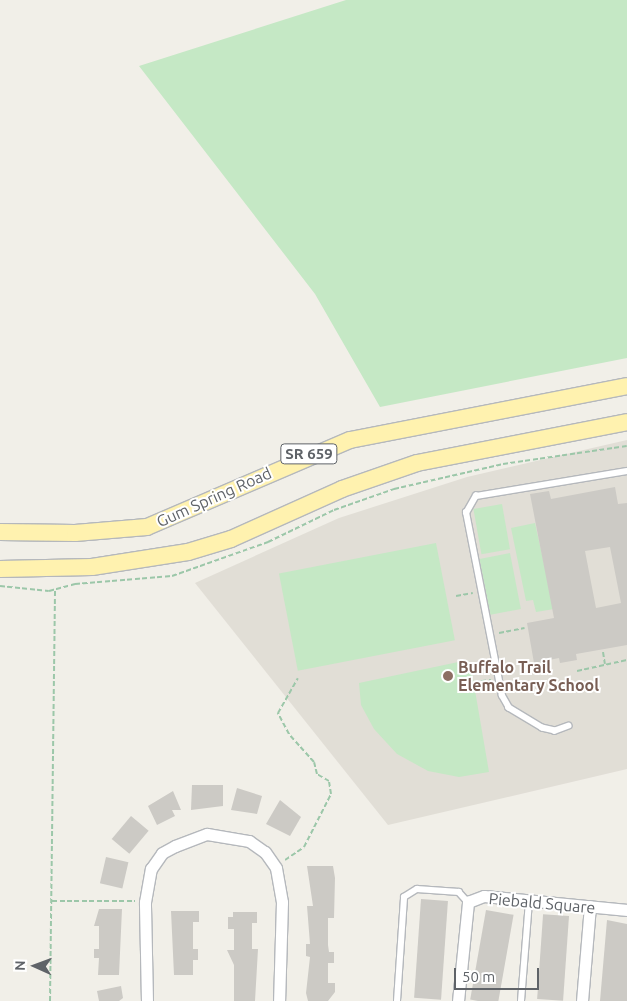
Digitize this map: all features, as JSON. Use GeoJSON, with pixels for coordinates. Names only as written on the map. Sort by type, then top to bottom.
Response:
{"type":"FeatureCollection","features":[{"type":"Feature","properties":{"kind":"main road","name":"Gum Spring Road"},"geometry":{"type":"LineString","coordinates":[[0,532],[75,533],[148,527],[350,440],[627,386]]}},
{"type":"Feature","properties":{"kind":"main road","name":"SR 659"},"geometry":{"type":"LineString","coordinates":[[0,569],[92,567],[188,552],[231,539],[342,489],[417,463],[627,422]]}},
{"type":"Feature","properties":{"kind":"street"},"geometry":{"type":"LineString","coordinates":[[147,1001],[145,902],[151,869],[162,854],[190,837],[207,834],[249,841],[265,852],[274,864],[282,902],[279,1001]]}},
{"type":"Feature","properties":{"kind":"street","name":"Piebald Square"},"geometry":{"type":"LineString","coordinates":[[458,1001],[468,902],[484,896],[627,910]]}},
{"type":"Feature","properties":{"kind":"street"},"geometry":{"type":"LineString","coordinates":[[582,1001],[590,906]]}},
{"type":"Feature","properties":{"kind":"lane"},"geometry":{"type":"LineString","coordinates":[[569,726],[555,731],[526,720],[509,708],[498,678],[466,513],[476,496],[627,471]]}},
{"type":"Feature","properties":{"kind":"lane"},"geometry":{"type":"LineString","coordinates":[[397,1001],[404,897],[418,889],[458,892],[468,902]]}},
{"type":"Feature","properties":{"kind":"lane"},"geometry":{"type":"LineString","coordinates":[[521,1001],[529,901]]}},
{"type":"Feature","properties":{"kind":"path"},"geometry":{"type":"LineString","coordinates":[[0,586],[55,591],[75,584],[191,571],[268,542],[353,503],[431,480],[551,456],[627,446]]}},
{"type":"Feature","properties":{"kind":"path"},"geometry":{"type":"LineString","coordinates":[[50,1001],[55,591]]}},
{"type":"Feature","properties":{"kind":"path"},"geometry":{"type":"LineString","coordinates":[[456,596],[481,592]]}},
{"type":"Feature","properties":{"kind":"path"},"geometry":{"type":"LineString","coordinates":[[490,635],[525,628]]}},
{"type":"Feature","properties":{"kind":"path"},"geometry":{"type":"LineString","coordinates":[[603,652],[605,664]]}},
{"type":"Feature","properties":{"kind":"path"},"geometry":{"type":"LineString","coordinates":[[578,670],[627,660]]}},
{"type":"Feature","properties":{"kind":"path"},"geometry":{"type":"LineString","coordinates":[[274,864],[297,855],[304,847],[331,794],[330,781],[317,774],[312,758],[289,734],[278,714],[298,678]]}},
{"type":"Feature","properties":{"kind":"path"},"geometry":{"type":"LineString","coordinates":[[474,682],[498,678]]}},
{"type":"Feature","properties":{"kind":"path"},"geometry":{"type":"LineString","coordinates":[[52,900],[145,902]]}},
{"type":"Feature","properties":{"kind":"shaded area","name":"Buffalo Trail Elementary School"},"geometry":{"type":"Polygon","coordinates":[[[627,440],[627,769],[388,825],[195,583],[339,518],[467,477],[627,440]]]}},
{"type":"Feature","properties":{"kind":"green space"},"geometry":{"type":"Polygon","coordinates":[[[346,0],[627,0],[627,358],[380,407],[315,294],[139,66],[346,0]]]}},
{"type":"Feature","properties":{"kind":"green space"},"geometry":{"type":"Polygon","coordinates":[[[502,504],[510,549],[481,554],[473,509],[502,504]]]}},
{"type":"Feature","properties":{"kind":"green space"},"geometry":{"type":"Polygon","coordinates":[[[535,523],[554,609],[536,612],[533,600],[526,601],[511,528],[535,523]]]}},
{"type":"Feature","properties":{"kind":"green space"},"geometry":{"type":"Polygon","coordinates":[[[436,543],[455,640],[298,671],[279,574],[436,543]]]}},
{"type":"Feature","properties":{"kind":"green space"},"geometry":{"type":"Polygon","coordinates":[[[510,553],[521,609],[490,615],[480,559],[510,553]]]}},
{"type":"Feature","properties":{"kind":"green space"},"geometry":{"type":"Polygon","coordinates":[[[463,661],[471,667],[489,772],[459,777],[428,771],[397,754],[374,729],[361,705],[359,683],[463,661]]]}},
{"type":"Feature","properties":{"kind":"building","name":"Buffalo Trail Elementary School"},"geometry":{"type":"Polygon","coordinates":[[[615,487],[618,504],[627,503],[627,645],[576,654],[577,660],[560,663],[559,658],[534,663],[527,623],[554,618],[530,494],[549,491],[551,499],[615,487]],[[610,547],[585,551],[596,608],[621,603],[610,547]]]}},
{"type":"Feature","properties":{"kind":"building"},"geometry":{"type":"Polygon","coordinates":[[[192,785],[223,785],[223,806],[191,810],[192,785]]]}},
{"type":"Feature","properties":{"kind":"building"},"geometry":{"type":"Polygon","coordinates":[[[237,788],[262,796],[257,814],[231,810],[237,788]]]}},
{"type":"Feature","properties":{"kind":"building"},"geometry":{"type":"Polygon","coordinates":[[[173,791],[181,810],[172,810],[175,816],[157,825],[148,806],[173,791]]]}},
{"type":"Feature","properties":{"kind":"building"},"geometry":{"type":"Polygon","coordinates":[[[280,800],[301,817],[290,836],[266,824],[280,800]]]}},
{"type":"Feature","properties":{"kind":"building"},"geometry":{"type":"Polygon","coordinates":[[[131,816],[149,831],[129,854],[112,839],[131,816]]]}},
{"type":"Feature","properties":{"kind":"building"},"geometry":{"type":"Polygon","coordinates":[[[106,857],[128,862],[122,888],[100,883],[106,857]]]}},
{"type":"Feature","properties":{"kind":"building"},"geometry":{"type":"Polygon","coordinates":[[[307,866],[333,866],[335,878],[334,918],[328,918],[328,945],[329,952],[334,952],[334,963],[328,963],[328,983],[335,983],[335,992],[328,1001],[308,1001],[306,993],[310,957],[306,956],[306,944],[310,944],[307,906],[313,906],[307,866]]]}},
{"type":"Feature","properties":{"kind":"building"},"geometry":{"type":"Polygon","coordinates":[[[421,899],[448,901],[441,1000],[414,998],[421,899]]]}},
{"type":"Feature","properties":{"kind":"building"},"geometry":{"type":"Polygon","coordinates":[[[99,909],[122,909],[119,975],[98,975],[99,958],[94,958],[94,949],[99,949],[99,926],[94,926],[99,909]]]}},
{"type":"Feature","properties":{"kind":"building"},"geometry":{"type":"Polygon","coordinates":[[[486,910],[514,915],[498,1001],[470,1000],[486,910]]]}},
{"type":"Feature","properties":{"kind":"building"},"geometry":{"type":"Polygon","coordinates":[[[171,911],[199,911],[199,922],[193,922],[193,949],[198,949],[198,960],[193,960],[193,975],[174,975],[171,911]]]}},
{"type":"Feature","properties":{"kind":"building"},"geometry":{"type":"Polygon","coordinates":[[[233,912],[257,912],[257,923],[252,923],[252,949],[258,949],[255,1001],[234,1001],[234,965],[227,950],[234,950],[234,929],[228,929],[228,917],[233,917],[233,912]]]}},
{"type":"Feature","properties":{"kind":"building"},"geometry":{"type":"Polygon","coordinates":[[[543,914],[569,916],[563,1001],[537,999],[543,914]]]}},
{"type":"Feature","properties":{"kind":"building"},"geometry":{"type":"Polygon","coordinates":[[[607,920],[627,924],[627,1001],[600,1001],[607,920]]]}},
{"type":"Feature","properties":{"kind":"building"},"geometry":{"type":"Polygon","coordinates":[[[121,986],[123,998],[119,1001],[99,1001],[97,991],[121,986]]]}},
{"type":"Feature","properties":{"kind":"place","name":"Buffalo Trail Elementary School"},"geometry":{"type":"Point","coordinates":[448,676]}}]}
